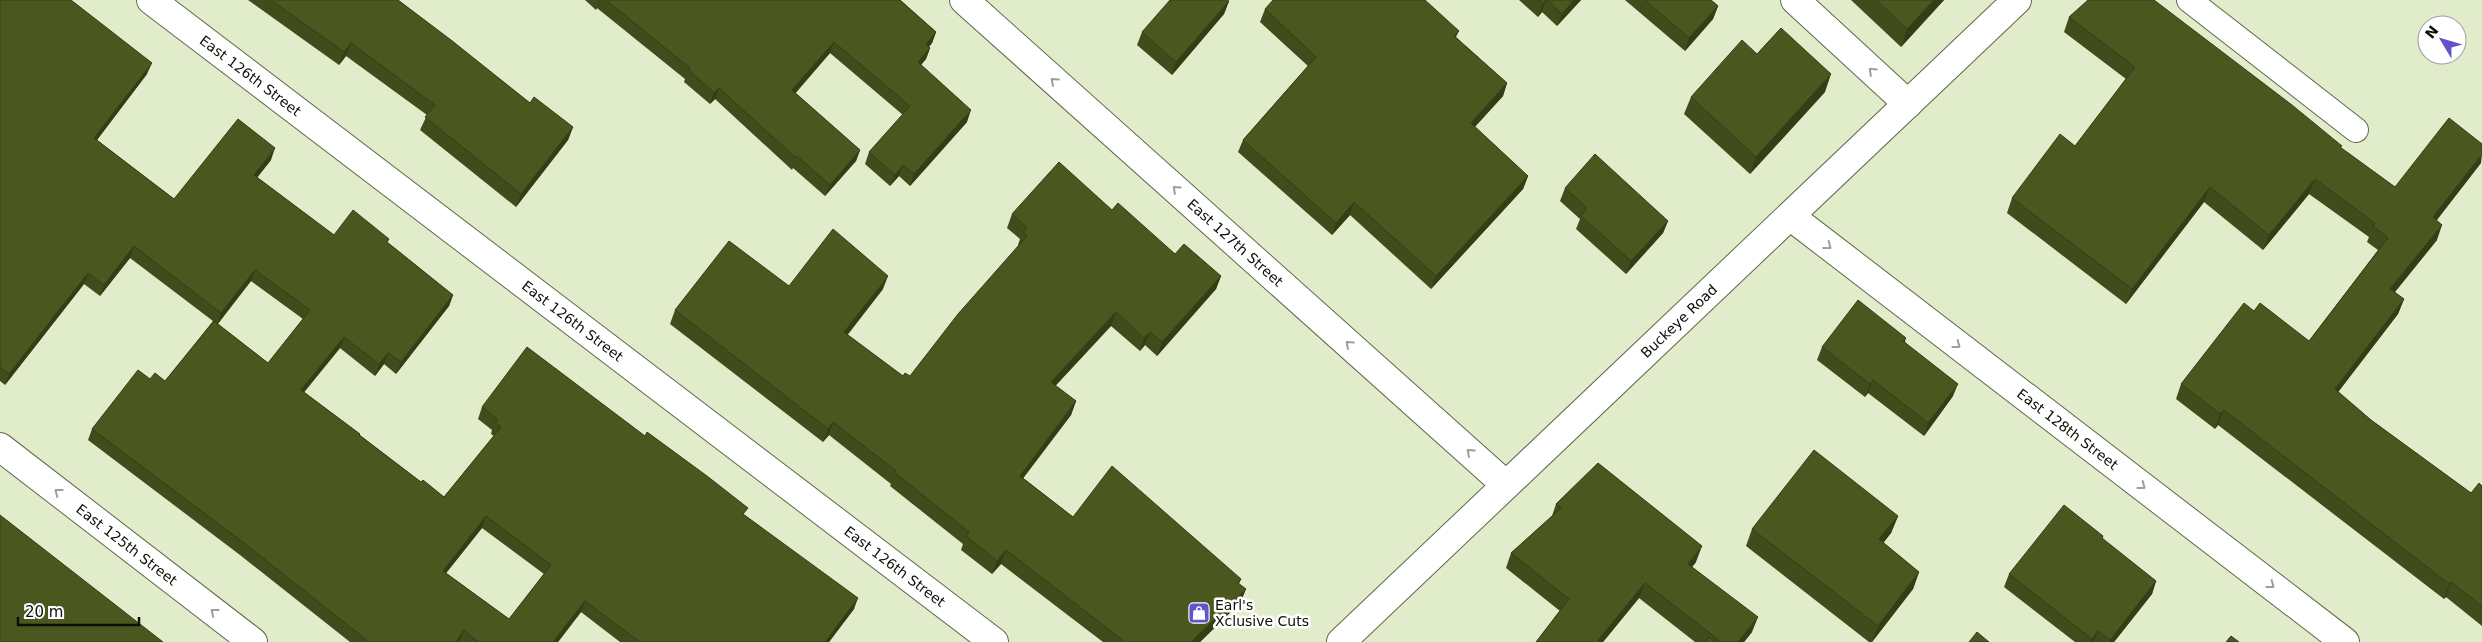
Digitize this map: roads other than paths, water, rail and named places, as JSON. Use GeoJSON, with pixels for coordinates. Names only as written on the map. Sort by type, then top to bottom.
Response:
{"type":"FeatureCollection","features":[{"type":"Feature","properties":{"kind":"street","name":"East 126th Street"},"geometry":{"type":"LineString","coordinates":[[151,0],[994,642]]}},
{"type":"Feature","properties":{"kind":"street","name":"East 127th Street"},"geometry":{"type":"LineString","coordinates":[[964,0],[1506,485]]}},
{"type":"Feature","properties":{"kind":"street"},"geometry":{"type":"LineString","coordinates":[[1795,0],[1908,104]]}},
{"type":"Feature","properties":{"kind":"street","name":"Buckeye Road"},"geometry":{"type":"LineString","coordinates":[[1341,642],[2017,0]]}},
{"type":"Feature","properties":{"kind":"street","name":"East 128th Street"},"geometry":{"type":"LineString","coordinates":[[1790,216],[2345,642]]}},
{"type":"Feature","properties":{"kind":"street","name":"East 125th Street"},"geometry":{"type":"LineString","coordinates":[[0,447],[253,642]]}},
{"type":"Feature","properties":{"kind":"lane"},"geometry":{"type":"LineString","coordinates":[[2190,0],[2356,130]]}},
{"type":"Feature","properties":{"kind":"place","name":"Earl's Xclusive Cuts"},"geometry":{"type":"Point","coordinates":[1199,613]}}]}
